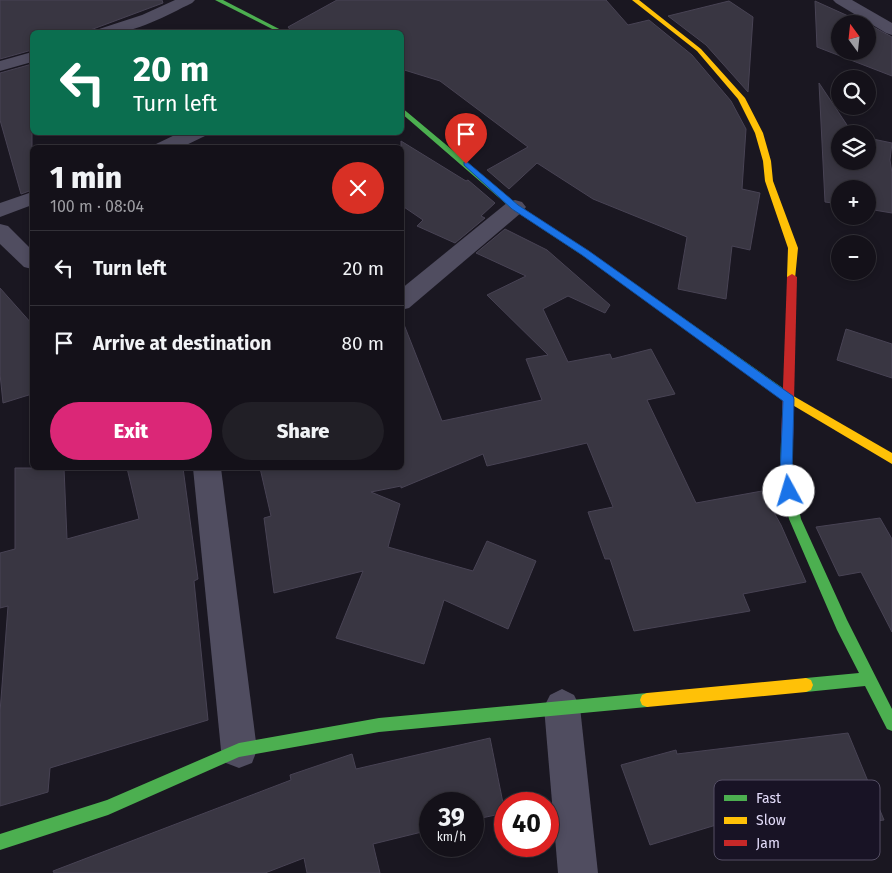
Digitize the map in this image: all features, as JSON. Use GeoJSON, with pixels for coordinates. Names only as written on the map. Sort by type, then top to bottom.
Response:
{"type":"FeatureCollection","features":[{"type":"Feature","properties":{"kind":"street"},"geometry":{"type":"LineString","coordinates":[[111,30],[148,18],[187,0]]}},
{"type":"Feature","properties":{"kind":"street"},"geometry":{"type":"LineString","coordinates":[[218,0],[278,30]]}},
{"type":"Feature","properties":{"kind":"street"},"geometry":{"type":"LineString","coordinates":[[635,0],[699,50],[742,98],[759,133],[767,161],[769,181],[793,248],[786,477],[795,519],[842,625],[892,724]]}},
{"type":"Feature","properties":{"kind":"street"},"geometry":{"type":"LineString","coordinates":[[841,0],[892,30]]}},
{"type":"Feature","properties":{"kind":"street"},"geometry":{"type":"LineString","coordinates":[[0,66],[30,58]]}},
{"type":"Feature","properties":{"kind":"street"},"geometry":{"type":"LineString","coordinates":[[404,112],[515,207],[585,253],[789,399],[892,459]]}},
{"type":"Feature","properties":{"kind":"street"},"geometry":{"type":"LineString","coordinates":[[170,145],[192,135]]}},
{"type":"Feature","properties":{"kind":"street"},"geometry":{"type":"LineString","coordinates":[[0,210],[30,199]]}},
{"type":"Feature","properties":{"kind":"street"},"geometry":{"type":"LineString","coordinates":[[404,300],[515,207]]}},
{"type":"Feature","properties":{"kind":"street"},"geometry":{"type":"LineString","coordinates":[[0,231],[30,260]]}},
{"type":"Feature","properties":{"kind":"street"},"geometry":{"type":"LineString","coordinates":[[207,470],[238,750]]}},
{"type":"Feature","properties":{"kind":"street"},"geometry":{"type":"LineString","coordinates":[[0,842],[108,808],[238,750],[379,725],[868,679]]}},
{"type":"Feature","properties":{"kind":"street"},"geometry":{"type":"LineString","coordinates":[[562,707],[578,873]]}},
{"type":"Feature","properties":{"kind":"building"},"geometry":{"type":"Polygon","coordinates":[[[0,0],[162,0],[163,3],[90,30],[30,30],[30,51],[0,59],[0,0]]]}},
{"type":"Feature","properties":{"kind":"building"},"geometry":{"type":"Polygon","coordinates":[[[337,0],[606,0],[628,25],[649,20],[692,55],[731,101],[746,129],[742,189],[760,193],[750,250],[732,246],[726,299],[678,289],[687,237],[593,199],[537,163],[509,189],[487,170],[528,147],[440,81],[404,70],[404,30],[290,30],[288,27],[337,0]]]}},
{"type":"Feature","properties":{"kind":"building"},"geometry":{"type":"Polygon","coordinates":[[[729,1],[753,17],[748,92],[706,45],[668,16],[729,1]]]}},
{"type":"Feature","properties":{"kind":"building"},"geometry":{"type":"Polygon","coordinates":[[[815,1],[846,15],[831,15],[831,52],[817,47],[815,1]]]}},
{"type":"Feature","properties":{"kind":"building"},"geometry":{"type":"Polygon","coordinates":[[[876,28],[892,37],[892,76],[851,60],[876,60],[876,28]]]}},
{"type":"Feature","properties":{"kind":"building"},"geometry":{"type":"Polygon","coordinates":[[[30,65],[30,135],[32,135],[32,145],[30,145],[30,191],[21,194],[0,120],[0,73],[30,65]]]}},
{"type":"Feature","properties":{"kind":"building"},"geometry":{"type":"Polygon","coordinates":[[[819,83],[831,101],[831,115],[840,115],[847,125],[831,125],[831,170],[876,170],[876,140],[892,143],[890,160],[892,173],[892,213],[876,210],[876,180],[831,180],[831,203],[825,202],[819,83]]]}},
{"type":"Feature","properties":{"kind":"building"},"geometry":{"type":"Polygon","coordinates":[[[401,141],[466,181],[468,180],[495,203],[481,216],[485,218],[455,243],[417,226],[423,220],[404,207],[404,145],[401,145],[401,141]]]}},
{"type":"Feature","properties":{"kind":"building"},"geometry":{"type":"Polygon","coordinates":[[[505,229],[547,250],[610,305],[605,313],[568,296],[543,309],[568,362],[610,354],[612,359],[651,349],[675,394],[647,400],[696,503],[762,491],[781,525],[806,582],[743,594],[750,611],[634,631],[610,559],[605,559],[588,512],[613,507],[587,443],[487,466],[483,454],[401,488],[401,486],[371,492],[400,504],[388,547],[473,571],[487,541],[536,561],[508,629],[444,600],[424,664],[336,638],[363,571],[274,593],[264,518],[271,516],[260,470],[404,470],[404,325],[442,421],[542,400],[526,359],[548,355],[487,295],[526,276],[476,253],[505,229]]]}},
{"type":"Feature","properties":{"kind":"building"},"geometry":{"type":"Polygon","coordinates":[[[0,288],[30,322],[30,395],[3,403],[0,374],[0,288]]]}},
{"type":"Feature","properties":{"kind":"building"},"geometry":{"type":"Polygon","coordinates":[[[846,329],[892,344],[892,378],[837,360],[846,329]]]}},
{"type":"Feature","properties":{"kind":"building"},"geometry":{"type":"Polygon","coordinates":[[[15,468],[64,470],[67,539],[139,519],[127,470],[183,470],[198,579],[194,581],[208,720],[50,768],[48,792],[0,806],[0,712],[8,606],[0,608],[0,553],[15,549],[15,468]]]}},
{"type":"Feature","properties":{"kind":"building"},"geometry":{"type":"Polygon","coordinates":[[[880,518],[892,539],[892,632],[861,572],[839,576],[816,527],[880,518]]]}},
{"type":"Feature","properties":{"kind":"building"},"geometry":{"type":"Polygon","coordinates":[[[848,733],[867,780],[714,780],[714,826],[650,845],[621,765],[676,750],[677,754],[848,733]]]}},
{"type":"Feature","properties":{"kind":"building"},"geometry":{"type":"Polygon","coordinates":[[[490,738],[501,792],[494,792],[494,815],[484,817],[484,792],[419,792],[419,833],[373,844],[380,873],[307,873],[304,858],[265,873],[54,873],[53,871],[291,780],[290,775],[352,754],[356,769],[490,738]]]}},
{"type":"Feature","properties":{"kind":"building"},"geometry":{"type":"Polygon","coordinates":[[[880,810],[884,820],[880,821],[880,810]]]}},
{"type":"Feature","properties":{"kind":"traffic: fast"},"geometry":{"type":"LineString","coordinates":[[218,0],[278,30]]}},
{"type":"Feature","properties":{"kind":"traffic: fast"},"geometry":{"type":"LineString","coordinates":[[404,112],[515,207],[585,253],[783,394]]}},
{"type":"Feature","properties":{"kind":"traffic: fast"},"geometry":{"type":"LineString","coordinates":[[787,442],[786,477],[795,519],[842,625],[892,724]]}},
{"type":"Feature","properties":{"kind":"traffic: fast"},"geometry":{"type":"LineString","coordinates":[[806,685],[868,679]]}},
{"type":"Feature","properties":{"kind":"traffic: fast"},"geometry":{"type":"LineString","coordinates":[[0,842],[108,807],[239,750],[379,725],[647,700]]}},
{"type":"Feature","properties":{"kind":"traffic: slow"},"geometry":{"type":"LineString","coordinates":[[635,0],[699,50],[741,98],[759,133],[767,161],[769,181],[793,248],[792,277]]}},
{"type":"Feature","properties":{"kind":"traffic: slow"},"geometry":{"type":"LineString","coordinates":[[783,394],[892,459]]}},
{"type":"Feature","properties":{"kind":"traffic: slow"},"geometry":{"type":"LineString","coordinates":[[647,700],[806,685]]}},
{"type":"Feature","properties":{"kind":"traffic: jam"},"geometry":{"type":"LineString","coordinates":[[787,442],[792,277]]}},
{"type":"Feature","properties":{"kind":"route"},"geometry":{"type":"LineString","coordinates":[[466,164],[515,207],[585,253],[789,399],[786,477],[789,491]]}}]}
